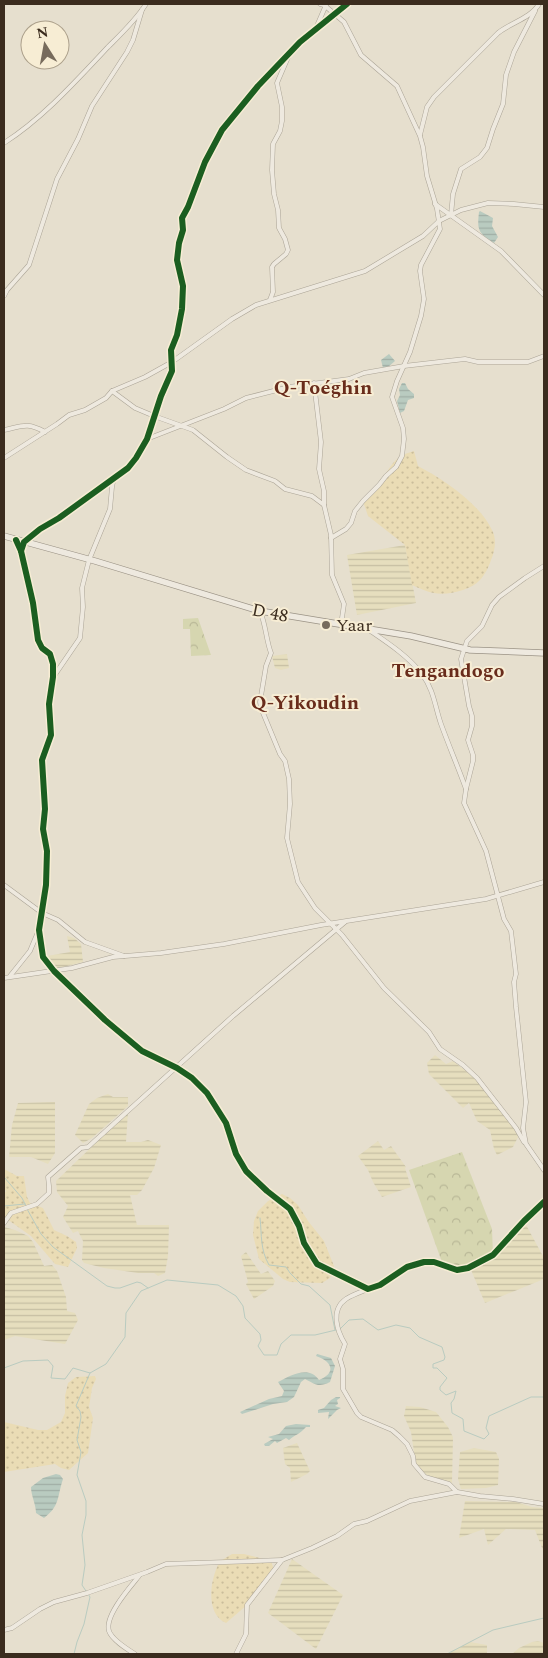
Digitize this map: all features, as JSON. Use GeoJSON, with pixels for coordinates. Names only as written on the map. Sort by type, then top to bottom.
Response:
{"type":"FeatureCollection","features":[{"type":"Feature","properties":{"kind":"street"},"geometry":{"type":"LineString","coordinates":[[4,143],[21,132],[73,84],[146,4]]}},
{"type":"Feature","properties":{"kind":"street"},"geometry":{"type":"LineString","coordinates":[[320,4],[326,5],[344,22],[360,55],[397,86],[420,136],[427,176],[440,229],[421,265],[424,299],[410,352],[396,381],[392,397],[403,428],[402,456],[399,464],[363,501],[351,523],[331,538]]}},
{"type":"Feature","properties":{"kind":"street"},"geometry":{"type":"LineString","coordinates":[[21,551],[24,542],[40,529],[59,518],[131,464],[147,439],[172,371],[171,350],[177,335],[182,309],[183,286],[177,260],[183,230],[182,218],[205,162],[222,130],[258,86],[291,51],[316,28],[347,4]]}},
{"type":"Feature","properties":{"kind":"street"},"geometry":{"type":"LineString","coordinates":[[451,215],[453,194],[462,169],[480,157],[487,148],[503,104],[506,75],[514,52],[539,4]]}},
{"type":"Feature","properties":{"kind":"street"},"geometry":{"type":"LineString","coordinates":[[316,28],[326,5]]}},
{"type":"Feature","properties":{"kind":"street"},"geometry":{"type":"LineString","coordinates":[[4,296],[6,290],[29,265],[57,179],[78,139],[92,106],[127,52],[133,40],[142,10]]}},
{"type":"Feature","properties":{"kind":"street"},"geometry":{"type":"LineString","coordinates":[[420,136],[426,107],[434,97],[498,33],[535,10]]}},
{"type":"Feature","properties":{"kind":"street"},"geometry":{"type":"LineString","coordinates":[[270,300],[273,292],[272,267],[288,250],[279,228],[272,170],[273,144],[280,131],[282,121],[282,107],[277,83],[291,51]]}},
{"type":"Feature","properties":{"kind":"street"},"geometry":{"type":"LineString","coordinates":[[4,458],[69,415],[85,410],[106,398],[112,391],[145,377],[172,362],[232,319],[256,305],[365,271],[423,236],[439,222],[461,210],[488,203],[544,207]]}},
{"type":"Feature","properties":{"kind":"street"},"geometry":{"type":"LineString","coordinates":[[435,204],[501,251],[544,294]]}},
{"type":"Feature","properties":{"kind":"street"},"geometry":{"type":"LineString","coordinates":[[147,439],[256,394],[314,383],[349,380],[364,374],[404,366],[465,360],[478,362],[528,362],[544,356]]}},
{"type":"Feature","properties":{"kind":"street"},"geometry":{"type":"LineString","coordinates":[[314,383],[321,442],[319,469],[331,538],[332,575],[344,604],[341,625]]}},
{"type":"Feature","properties":{"kind":"street"},"geometry":{"type":"LineString","coordinates":[[112,391],[135,408],[193,430],[227,458],[246,470],[274,481],[286,489],[312,496],[324,505]]}},
{"type":"Feature","properties":{"kind":"street"},"geometry":{"type":"LineString","coordinates":[[4,430],[26,425],[34,426],[45,432]]}},
{"type":"Feature","properties":{"kind":"street"},"geometry":{"type":"LineString","coordinates":[[53,677],[80,638],[83,607],[82,588],[90,560],[110,509],[114,477]]}},
{"type":"Feature","properties":{"kind":"street","name":"D 48"},"geometry":{"type":"LineString","coordinates":[[4,536],[260,612],[411,636],[464,649],[485,652],[544,653]]}},
{"type":"Feature","properties":{"kind":"street"},"geometry":{"type":"LineString","coordinates":[[6,978],[30,951],[39,930],[42,913],[46,885],[47,851],[43,829],[45,810],[42,760],[51,735],[49,704],[53,677],[53,664],[50,654],[42,648],[38,640],[33,602],[21,551],[16,540]]}},
{"type":"Feature","properties":{"kind":"street"},"geometry":{"type":"LineString","coordinates":[[526,1144],[522,1128],[526,1102],[516,1007],[514,982],[516,974],[511,931],[504,920],[486,851],[464,803],[473,755],[468,740],[472,726],[472,716],[462,659],[466,641],[482,626],[492,605],[499,597],[544,566]]}},
{"type":"Feature","properties":{"kind":"street"},"geometry":{"type":"LineString","coordinates":[[260,612],[271,653],[266,666],[260,702],[284,761],[289,779],[290,804],[287,838],[298,882],[310,900],[384,988],[429,1032],[440,1049],[463,1065],[477,1078],[516,1128],[544,1170]]}},
{"type":"Feature","properties":{"kind":"street"},"geometry":{"type":"LineString","coordinates":[[367,629],[403,654],[422,674],[433,693],[440,723],[466,789]]}},
{"type":"Feature","properties":{"kind":"street"},"geometry":{"type":"LineString","coordinates":[[6,978],[72,968],[113,957],[224,944],[346,920],[449,905],[497,896],[544,882]]}},
{"type":"Feature","properties":{"kind":"street"},"geometry":{"type":"LineString","coordinates":[[4,885],[42,913],[58,920],[85,942],[126,956]]}},
{"type":"Feature","properties":{"kind":"street"},"geometry":{"type":"LineString","coordinates":[[4,1223],[11,1214],[37,1204],[48,1194],[50,1186],[48,1177],[81,1148],[88,1147],[233,1016],[346,920]]}},
{"type":"Feature","properties":{"kind":"street"},"geometry":{"type":"LineString","coordinates":[[39,930],[43,957],[54,971],[142,1051],[177,1068],[192,1078],[207,1093],[226,1123],[236,1154],[246,1171],[290,1209],[299,1226],[304,1243],[317,1264],[368,1289]]}},
{"type":"Feature","properties":{"kind":"street"},"geometry":{"type":"LineString","coordinates":[[457,1492],[449,1484],[424,1478],[414,1464],[413,1456],[407,1444],[392,1430],[360,1417],[344,1394],[343,1369],[340,1359],[344,1344],[338,1330],[337,1312],[344,1300],[380,1285],[407,1267],[424,1262],[434,1262],[457,1270],[468,1268],[493,1255],[544,1202]]}},
{"type":"Feature","properties":{"kind":"street"},"geometry":{"type":"LineString","coordinates":[[4,1630],[12,1628],[54,1602],[87,1593],[166,1564],[282,1560],[337,1536],[354,1524],[367,1521],[410,1501],[457,1492],[544,1504]]}},
{"type":"Feature","properties":{"kind":"street"},"geometry":{"type":"LineString","coordinates":[[236,1654],[246,1634],[247,1604],[282,1560]]}},
{"type":"Feature","properties":{"kind":"street"},"geometry":{"type":"LineString","coordinates":[[135,1654],[116,1640],[109,1632],[108,1626],[118,1602],[140,1575]]}},
{"type":"Feature","properties":{"kind":"shaded area"},"geometry":{"type":"Polygon","coordinates":[[[480,211],[493,218],[492,226],[498,237],[494,243],[482,234],[480,230],[478,223],[480,211]]]}},
{"type":"Feature","properties":{"kind":"shaded area"},"geometry":{"type":"Polygon","coordinates":[[[389,354],[395,361],[388,367],[383,368],[381,360],[389,354]]]}},
{"type":"Feature","properties":{"kind":"shaded area"},"geometry":{"type":"Polygon","coordinates":[[[402,383],[405,383],[414,394],[414,398],[408,400],[404,411],[400,413],[397,401],[402,383]]]}},
{"type":"Feature","properties":{"kind":"shaded area"},"geometry":{"type":"Polygon","coordinates":[[[405,545],[416,603],[357,615],[347,555],[405,545]]]}},
{"type":"Feature","properties":{"kind":"shaded area"},"geometry":{"type":"Polygon","coordinates":[[[287,654],[289,668],[281,670],[275,668],[272,656],[287,654]]]}},
{"type":"Feature","properties":{"kind":"shaded area"},"geometry":{"type":"Polygon","coordinates":[[[67,936],[74,938],[81,944],[83,962],[55,969],[47,956],[70,952],[67,936]]]}},
{"type":"Feature","properties":{"kind":"shaded area"},"geometry":{"type":"Polygon","coordinates":[[[435,1055],[446,1064],[453,1061],[476,1079],[517,1132],[518,1137],[513,1147],[497,1155],[490,1130],[477,1121],[469,1103],[463,1108],[429,1074],[427,1063],[435,1055]]]}},
{"type":"Feature","properties":{"kind":"shaded area"},"geometry":{"type":"Polygon","coordinates":[[[108,1094],[113,1097],[128,1097],[128,1106],[92,1138],[83,1143],[75,1135],[89,1104],[97,1098],[108,1094]]]}},
{"type":"Feature","properties":{"kind":"shaded area"},"geometry":{"type":"Polygon","coordinates":[[[55,1102],[55,1153],[48,1164],[31,1157],[9,1157],[12,1125],[18,1103],[55,1102]]]}},
{"type":"Feature","properties":{"kind":"shaded area"},"geometry":{"type":"Polygon","coordinates":[[[128,1112],[126,1142],[148,1140],[161,1145],[154,1168],[142,1190],[137,1195],[130,1195],[137,1225],[169,1225],[168,1256],[165,1273],[158,1276],[154,1273],[138,1273],[84,1263],[82,1260],[83,1241],[78,1231],[73,1233],[63,1217],[68,1206],[57,1192],[56,1181],[128,1112]]]}},
{"type":"Feature","properties":{"kind":"shaded area"},"geometry":{"type":"Polygon","coordinates":[[[378,1141],[384,1150],[391,1146],[406,1167],[411,1187],[382,1197],[368,1170],[358,1156],[378,1141]]]}},
{"type":"Feature","properties":{"kind":"shaded area"},"geometry":{"type":"Polygon","coordinates":[[[525,1223],[544,1258],[544,1279],[485,1303],[471,1270],[494,1257],[525,1223]]]}},
{"type":"Feature","properties":{"kind":"shaded area"},"geometry":{"type":"Polygon","coordinates":[[[4,1227],[28,1236],[33,1242],[44,1266],[52,1265],[57,1271],[66,1297],[67,1311],[75,1313],[78,1320],[65,1344],[15,1336],[4,1340],[4,1227]]]}},
{"type":"Feature","properties":{"kind":"shaded area"},"geometry":{"type":"Polygon","coordinates":[[[246,1252],[261,1274],[268,1271],[275,1281],[273,1286],[254,1299],[246,1284],[248,1282],[241,1256],[246,1252]]]}},
{"type":"Feature","properties":{"kind":"shaded area"},"geometry":{"type":"Polygon","coordinates":[[[317,1354],[331,1358],[335,1366],[330,1382],[319,1385],[305,1379],[301,1382],[294,1397],[287,1402],[273,1404],[242,1414],[240,1412],[269,1399],[282,1396],[284,1391],[278,1382],[294,1374],[310,1373],[319,1380],[325,1377],[330,1371],[329,1364],[316,1356],[317,1354]]]}},
{"type":"Feature","properties":{"kind":"shaded area"},"geometry":{"type":"Polygon","coordinates":[[[336,1397],[340,1398],[335,1406],[341,1408],[328,1419],[329,1412],[318,1413],[318,1410],[324,1408],[336,1397]]]}},
{"type":"Feature","properties":{"kind":"shaded area"},"geometry":{"type":"Polygon","coordinates":[[[406,1406],[420,1407],[436,1412],[448,1427],[453,1437],[452,1483],[427,1475],[416,1465],[411,1432],[404,1416],[406,1406]]]}},
{"type":"Feature","properties":{"kind":"shaded area"},"geometry":{"type":"Polygon","coordinates":[[[296,1424],[310,1425],[310,1427],[306,1427],[289,1440],[286,1438],[265,1446],[264,1444],[273,1439],[268,1437],[279,1434],[286,1426],[296,1424]]]}},
{"type":"Feature","properties":{"kind":"shaded area"},"geometry":{"type":"Polygon","coordinates":[[[297,1443],[310,1471],[291,1482],[290,1468],[285,1464],[283,1448],[297,1443]]]}},
{"type":"Feature","properties":{"kind":"shaded area"},"geometry":{"type":"Polygon","coordinates":[[[474,1448],[496,1452],[499,1459],[498,1485],[486,1488],[461,1489],[458,1479],[460,1452],[474,1448]]]}},
{"type":"Feature","properties":{"kind":"shaded area"},"geometry":{"type":"Polygon","coordinates":[[[56,1474],[60,1475],[63,1479],[59,1496],[53,1509],[44,1518],[36,1513],[31,1487],[43,1478],[56,1474]]]}},
{"type":"Feature","properties":{"kind":"shaded area"},"geometry":{"type":"Polygon","coordinates":[[[465,1501],[516,1502],[532,1507],[544,1508],[544,1553],[535,1530],[506,1529],[488,1545],[484,1529],[459,1538],[465,1501]]]}},
{"type":"Feature","properties":{"kind":"shaded area"},"geometry":{"type":"Polygon","coordinates":[[[292,1559],[343,1595],[316,1649],[268,1613],[292,1559]]]}},
{"type":"Feature","properties":{"kind":"shaded area"},"geometry":{"type":"Polygon","coordinates":[[[538,1641],[544,1643],[544,1654],[512,1654],[519,1648],[538,1641]]]}},
{"type":"Feature","properties":{"kind":"shaded area"},"geometry":{"type":"Polygon","coordinates":[[[470,1642],[487,1645],[487,1654],[447,1654],[470,1642]]]}},
{"type":"Feature","properties":{"kind":"green space"},"geometry":{"type":"Polygon","coordinates":[[[198,618],[211,655],[191,656],[190,629],[183,629],[183,619],[198,618]]]}},
{"type":"Feature","properties":{"kind":"green space"},"geometry":{"type":"Polygon","coordinates":[[[462,1152],[492,1229],[493,1255],[463,1269],[443,1265],[409,1170],[462,1152]]]}},
{"type":"Feature","properties":{"kind":"sand"},"geometry":{"type":"Polygon","coordinates":[[[414,451],[418,466],[460,493],[479,511],[494,534],[494,549],[487,570],[482,578],[471,587],[452,593],[439,594],[412,585],[405,545],[368,516],[363,501],[376,488],[397,459],[414,451]]]}},
{"type":"Feature","properties":{"kind":"sand"},"geometry":{"type":"Polygon","coordinates":[[[4,1169],[17,1176],[24,1176],[27,1197],[30,1203],[43,1208],[54,1230],[76,1242],[77,1248],[68,1267],[55,1264],[31,1236],[4,1217],[4,1194],[6,1191],[4,1189],[4,1169]]]}},
{"type":"Feature","properties":{"kind":"sand"},"geometry":{"type":"Polygon","coordinates":[[[282,1194],[298,1205],[324,1241],[334,1266],[330,1278],[322,1283],[290,1282],[283,1279],[259,1259],[253,1235],[254,1221],[258,1211],[268,1201],[282,1194]]]}},
{"type":"Feature","properties":{"kind":"sand"},"geometry":{"type":"Polygon","coordinates":[[[95,1376],[96,1379],[92,1388],[89,1407],[93,1418],[88,1453],[69,1470],[55,1464],[4,1472],[4,1422],[38,1430],[47,1430],[61,1422],[65,1413],[65,1396],[68,1383],[76,1377],[95,1376]]]}},
{"type":"Feature","properties":{"kind":"sand"},"geometry":{"type":"Polygon","coordinates":[[[232,1554],[244,1554],[271,1561],[274,1570],[247,1605],[226,1623],[219,1619],[215,1612],[211,1596],[213,1578],[219,1563],[232,1554]]]}},
{"type":"Feature","properties":{"kind":"waterway"},"geometry":{"type":"LineString","coordinates":[[4,1177],[22,1198],[26,1206]]}},
{"type":"Feature","properties":{"kind":"waterway"},"geometry":{"type":"LineString","coordinates":[[4,1206],[25,1204]]}},
{"type":"Feature","properties":{"kind":"waterway"},"geometry":{"type":"LineString","coordinates":[[27,1209],[41,1234],[53,1247],[107,1286],[120,1288],[137,1282],[148,1288]]}},
{"type":"Feature","properties":{"kind":"waterway"},"geometry":{"type":"LineString","coordinates":[[260,1218],[263,1248],[269,1265],[286,1267],[301,1284],[309,1286],[330,1305],[335,1330]]}},
{"type":"Feature","properties":{"kind":"waterway"},"geometry":{"type":"LineString","coordinates":[[4,1368],[23,1361],[48,1360],[53,1366],[51,1378],[65,1379],[73,1368],[90,1373],[106,1364],[125,1337],[126,1313],[141,1291],[167,1280],[218,1285],[236,1296],[243,1306],[245,1318],[260,1334],[261,1340],[258,1346],[264,1355],[277,1355],[281,1344],[291,1335],[315,1335],[336,1330]]}},
{"type":"Feature","properties":{"kind":"waterway"},"geometry":{"type":"LineString","coordinates":[[340,1329],[349,1320],[363,1319],[378,1330],[396,1325],[410,1328],[419,1337],[442,1347],[444,1360],[433,1364],[433,1368],[437,1368],[447,1378],[440,1387],[440,1390],[446,1395],[456,1391],[451,1403],[452,1413],[463,1419],[464,1431],[484,1439],[489,1434],[486,1428],[489,1416],[531,1397],[544,1397]]}},
{"type":"Feature","properties":{"kind":"waterway"},"geometry":{"type":"LineString","coordinates":[[74,1654],[84,1624],[90,1597],[82,1585],[85,1565],[82,1535],[86,1515],[86,1501],[77,1475],[81,1452],[77,1440],[81,1417],[80,1411],[76,1406],[90,1373]]}},
{"type":"Feature","properties":{"kind":"waterway"},"geometry":{"type":"LineString","coordinates":[[447,1654],[493,1630],[544,1618]]}},
{"type":"Feature","properties":{"kind":"cycle path"},"geometry":{"type":"LineString","coordinates":[[21,551],[24,542],[40,529],[59,518],[128,468],[136,458],[147,439],[161,396],[172,371],[171,350],[177,335],[182,309],[183,286],[177,260],[183,230],[182,218],[205,162],[222,130],[258,86],[300,42],[347,4]]}},
{"type":"Feature","properties":{"kind":"cycle path"},"geometry":{"type":"LineString","coordinates":[[16,540],[21,551],[33,603],[38,640],[42,648],[50,654],[53,664],[49,704],[51,735],[42,760],[45,809],[43,829],[47,851],[46,885],[39,930],[43,957],[54,971],[105,1020],[142,1051],[177,1068],[192,1078],[207,1093],[226,1123],[236,1154],[246,1171],[290,1209],[299,1226],[304,1243],[317,1264],[368,1289],[380,1285],[407,1267],[424,1262],[434,1262],[457,1270],[468,1268],[493,1255],[544,1202]]}},
{"type":"Feature","properties":{"kind":"place","name":"Yaar"},"geometry":{"type":"Point","coordinates":[326,625]}},
{"type":"Feature","properties":{"kind":"district","name":"Q-Toéghin"},"geometry":{"type":"Point","coordinates":[323,388]}},
{"type":"Feature","properties":{"kind":"district","name":"Tengandogo"},"geometry":{"type":"Point","coordinates":[448,671]}},
{"type":"Feature","properties":{"kind":"district","name":"Q-Yikoudin"},"geometry":{"type":"Point","coordinates":[305,703]}}]}
